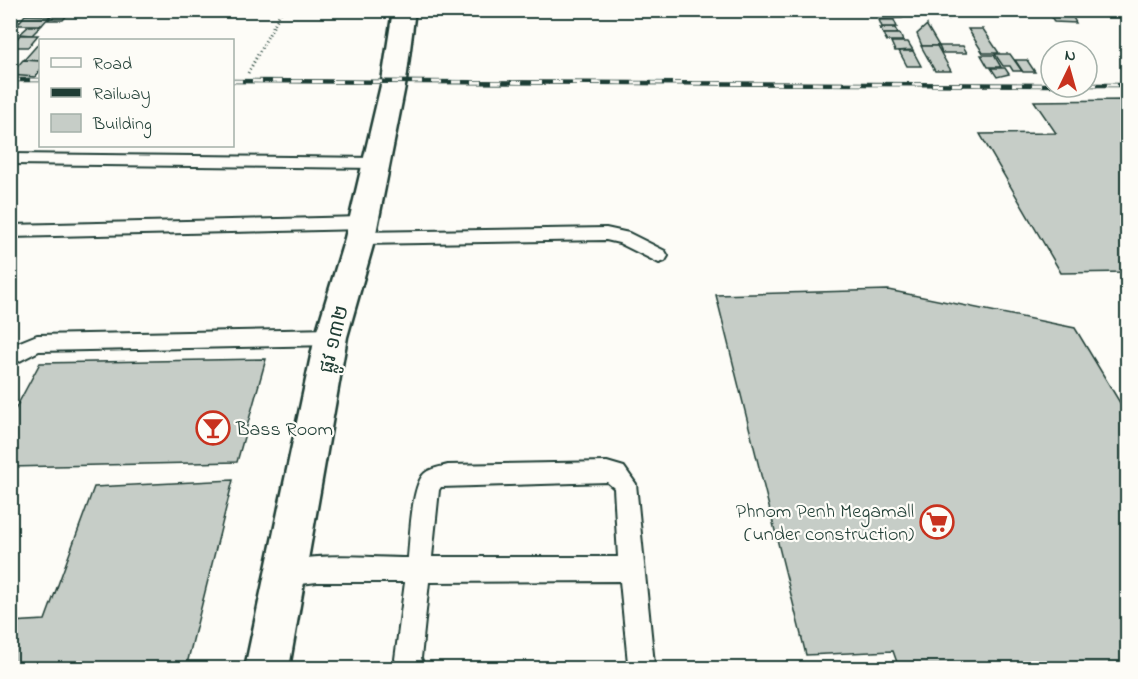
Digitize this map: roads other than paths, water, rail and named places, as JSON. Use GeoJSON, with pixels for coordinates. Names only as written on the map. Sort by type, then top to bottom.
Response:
{"type":"FeatureCollection","features":[{"type":"Feature","properties":{"kind":"street","name":"ផ្លូវ ១៣២"},"geometry":{"type":"LineString","coordinates":[[267,669],[331,336],[362,230],[394,81],[404,10]]}},
{"type":"Feature","properties":{"kind":"lane"},"geometry":{"type":"LineString","coordinates":[[10,159],[377,163]]}},
{"type":"Feature","properties":{"kind":"lane"},"geometry":{"type":"LineString","coordinates":[[10,231],[362,230],[606,234],[623,237],[659,256]]}},
{"type":"Feature","properties":{"kind":"lane"},"geometry":{"type":"LineString","coordinates":[[10,358],[18,351],[37,343],[331,336]]}},
{"type":"Feature","properties":{"kind":"lane"},"geometry":{"type":"LineString","coordinates":[[412,669],[408,659],[417,571],[428,487],[434,479],[448,476],[607,472],[616,474],[626,484],[631,569],[641,664],[639,669]]}},
{"type":"Feature","properties":{"kind":"lane"},"geometry":{"type":"LineString","coordinates":[[285,574],[317,570],[631,569]]}},
{"type":"Feature","properties":{"kind":"railway"},"geometry":{"type":"LineString","coordinates":[[10,80],[39,80]]}},
{"type":"Feature","properties":{"kind":"railway"},"geometry":{"type":"LineString","coordinates":[[234,81],[1039,85]]}},
{"type":"Feature","properties":{"kind":"railway"},"geometry":{"type":"LineString","coordinates":[[1099,85],[1128,85]]}},
{"type":"Feature","properties":{"kind":"place","name":"Bass Room"},"geometry":{"type":"Point","coordinates":[213,428]}},
{"type":"Feature","properties":{"kind":"place","name":"Phnom Penh Megamall (under construction)"},"geometry":{"type":"Point","coordinates":[937,522]}}]}
